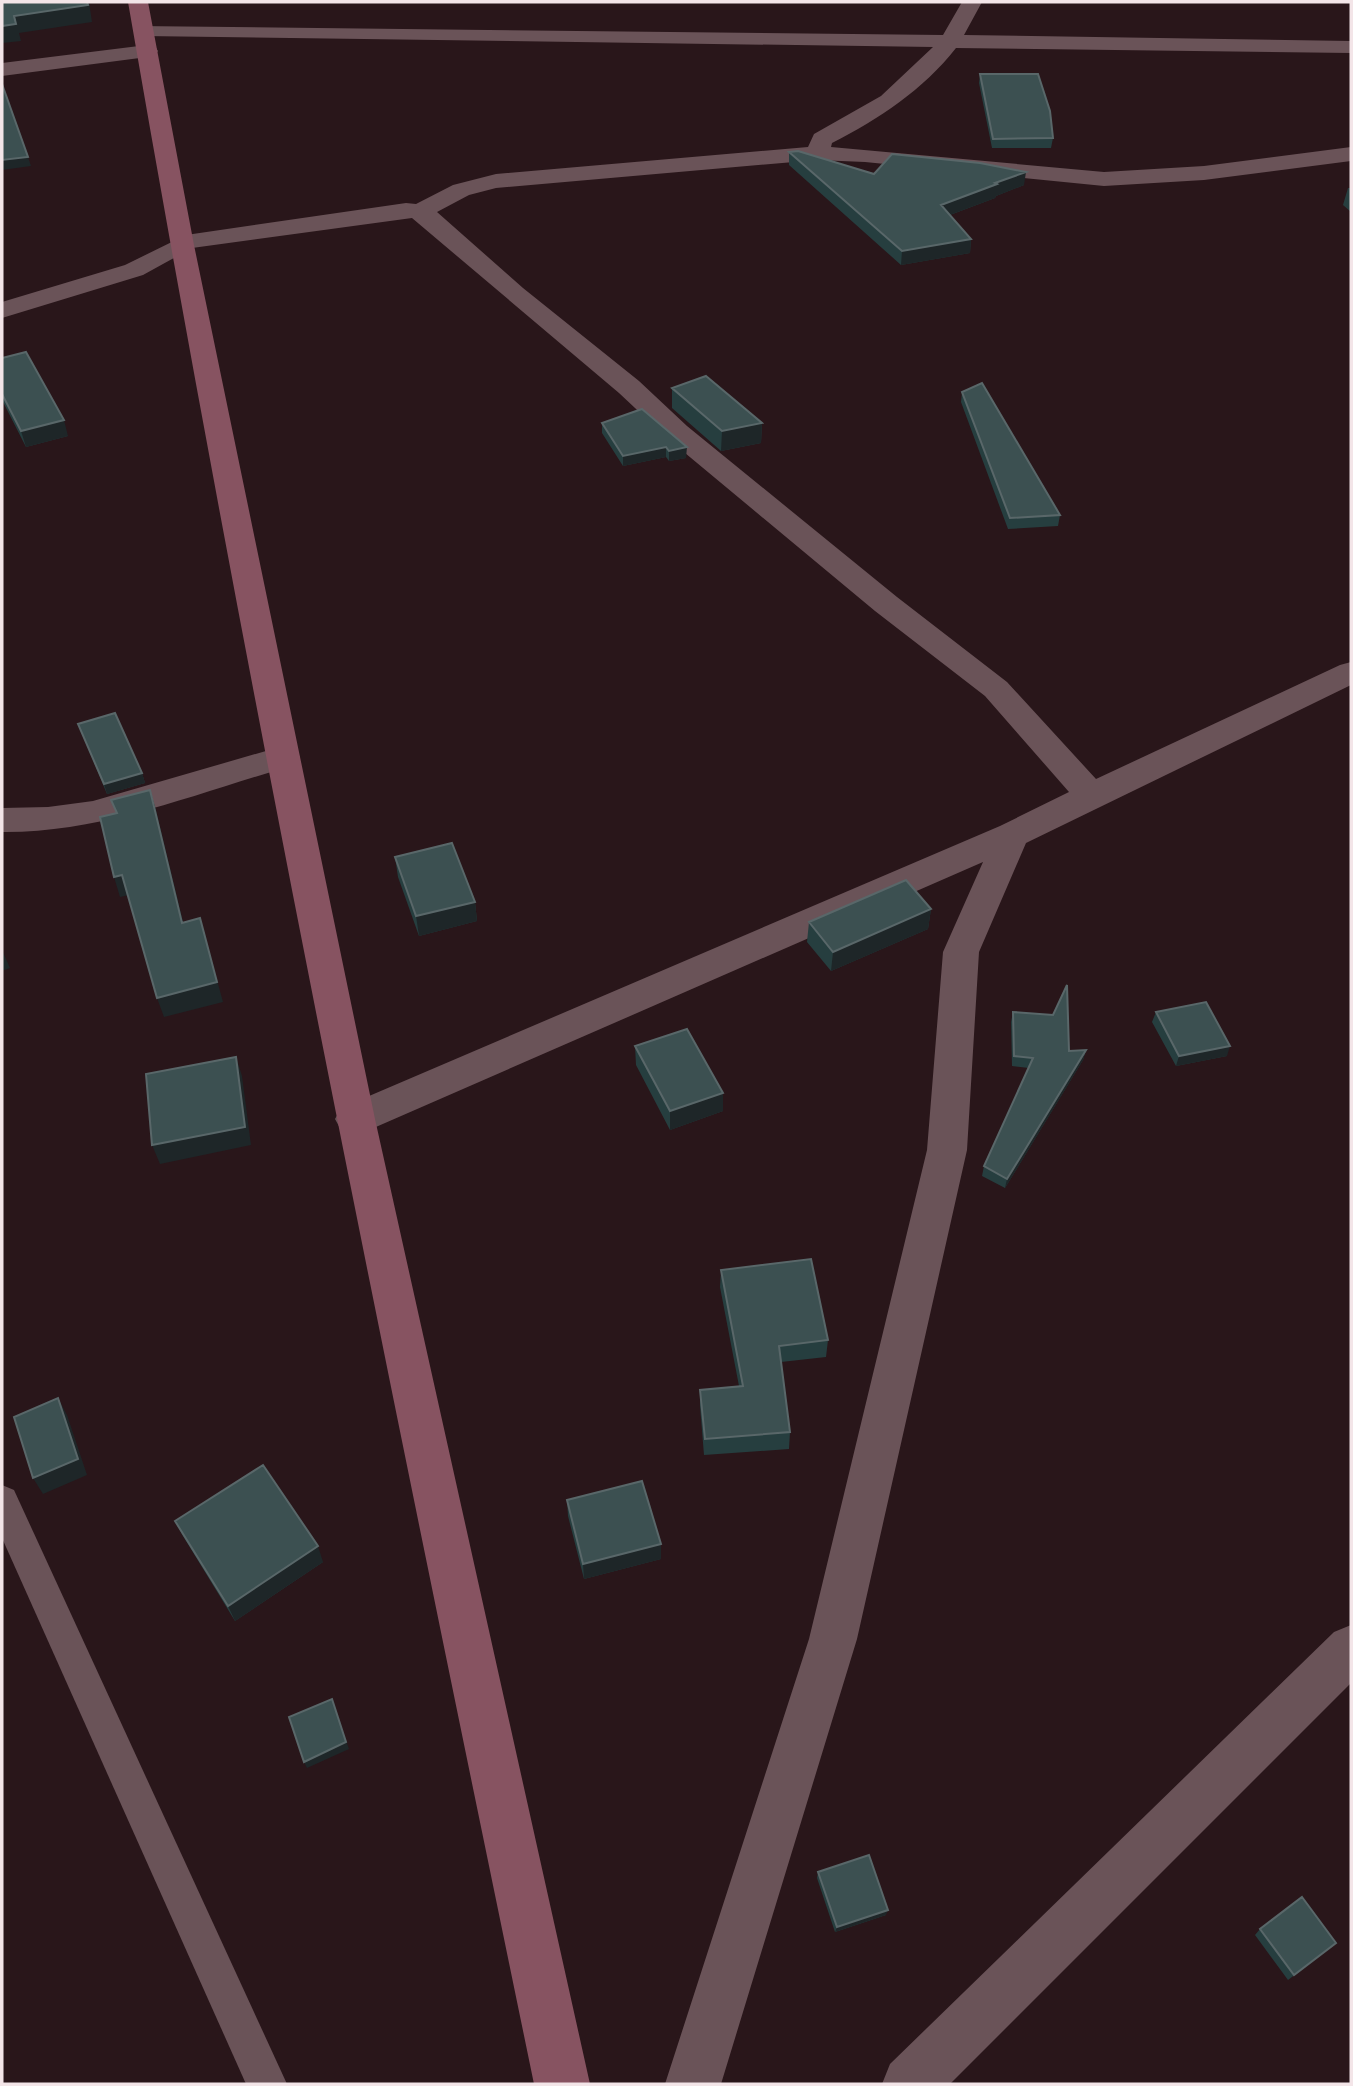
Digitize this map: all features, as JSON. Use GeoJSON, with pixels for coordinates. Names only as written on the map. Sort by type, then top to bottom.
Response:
{"type":"FeatureCollection","features":[{"type":"Feature","properties":{"kind":"street"},"geometry":{"type":"LineString","coordinates":[[817,153],[822,139],[866,117],[920,74],[965,21],[972,2]]}},
{"type":"Feature","properties":{"kind":"street"},"geometry":{"type":"LineString","coordinates":[[143,27],[182,245],[355,1119],[562,2084]]}},
{"type":"Feature","properties":{"kind":"street"},"geometry":{"type":"LineString","coordinates":[[2,70],[143,27],[1351,47]]}},
{"type":"Feature","properties":{"kind":"street"},"geometry":{"type":"LineString","coordinates":[[419,212],[461,190],[496,181],[817,153],[865,155],[1104,179],[1204,173],[1351,154]]}},
{"type":"Feature","properties":{"kind":"street"},"geometry":{"type":"LineString","coordinates":[[2,310],[134,270],[182,245],[353,216],[406,210],[419,212],[432,220],[514,293],[629,387],[677,432],[886,604],[996,689],[1090,794]]}},
{"type":"Feature","properties":{"kind":"street"},"geometry":{"type":"LineString","coordinates":[[355,1119],[1012,835],[1090,794],[1189,750],[1351,671]]}},
{"type":"Feature","properties":{"kind":"street"},"geometry":{"type":"LineString","coordinates":[[2,820],[47,820],[93,813],[238,766],[283,757]]}},
{"type":"Feature","properties":{"kind":"street"},"geometry":{"type":"LineString","coordinates":[[693,2084],[834,1639],[947,1150],[961,952],[1012,835]]}},
{"type":"Feature","properties":{"kind":"street"},"geometry":{"type":"LineString","coordinates":[[910,2084],[1351,1649]]}},
{"type":"Feature","properties":{"kind":"lane"},"geometry":{"type":"LineString","coordinates":[[2,1501],[267,2084]]}},
{"type":"Feature","properties":{"kind":"building"},"geometry":{"type":"Polygon","coordinates":[[[2,2],[87,2],[88,5],[14,16],[16,24],[2,26],[2,2]]]}},
{"type":"Feature","properties":{"kind":"building"},"geometry":{"type":"Polygon","coordinates":[[[980,74],[1038,74],[1050,111],[1053,138],[993,139],[980,74]]]}},
{"type":"Feature","properties":{"kind":"building"},"geometry":{"type":"Polygon","coordinates":[[[2,84],[28,157],[2,160],[2,84]]]}},
{"type":"Feature","properties":{"kind":"building"},"geometry":{"type":"Polygon","coordinates":[[[798,151],[874,174],[892,154],[980,163],[1026,172],[941,205],[971,239],[902,251],[789,152],[798,151]]]}},
{"type":"Feature","properties":{"kind":"building"},"geometry":{"type":"Polygon","coordinates":[[[26,352],[64,420],[21,431],[2,394],[2,358],[26,352]]]}},
{"type":"Feature","properties":{"kind":"building"},"geometry":{"type":"Polygon","coordinates":[[[706,376],[762,423],[722,431],[672,388],[706,376]]]}},
{"type":"Feature","properties":{"kind":"building"},"geometry":{"type":"Polygon","coordinates":[[[982,383],[1060,515],[1010,518],[962,392],[982,383]]]}},
{"type":"Feature","properties":{"kind":"building"},"geometry":{"type":"Polygon","coordinates":[[[642,409],[687,447],[669,451],[666,447],[623,456],[602,423],[642,409]]]}},
{"type":"Feature","properties":{"kind":"building"},"geometry":{"type":"Polygon","coordinates":[[[115,713],[142,773],[104,784],[78,724],[115,713]]]}},
{"type":"Feature","properties":{"kind":"building"},"geometry":{"type":"Polygon","coordinates":[[[150,790],[182,923],[200,918],[217,982],[157,998],[122,875],[114,877],[100,817],[117,813],[111,800],[150,790]]]}},
{"type":"Feature","properties":{"kind":"building"},"geometry":{"type":"Polygon","coordinates":[[[452,843],[475,902],[416,916],[395,857],[452,843]]]}},
{"type":"Feature","properties":{"kind":"building"},"geometry":{"type":"Polygon","coordinates":[[[906,880],[931,909],[833,952],[809,922],[906,880]]]}},
{"type":"Feature","properties":{"kind":"building"},"geometry":{"type":"Polygon","coordinates":[[[1067,985],[1069,1051],[1086,1050],[1007,1179],[984,1166],[1033,1058],[1014,1056],[1013,1012],[1053,1015],[1067,985]]]}},
{"type":"Feature","properties":{"kind":"building"},"geometry":{"type":"Polygon","coordinates":[[[1206,1002],[1230,1046],[1179,1056],[1156,1012],[1206,1002]]]}},
{"type":"Feature","properties":{"kind":"building"},"geometry":{"type":"Polygon","coordinates":[[[687,1029],[723,1093],[670,1111],[635,1046],[687,1029]]]}},
{"type":"Feature","properties":{"kind":"building"},"geometry":{"type":"Polygon","coordinates":[[[236,1057],[245,1127],[152,1145],[146,1074],[236,1057]]]}},
{"type":"Feature","properties":{"kind":"building"},"geometry":{"type":"Polygon","coordinates":[[[811,1259],[828,1340],[779,1346],[790,1432],[705,1439],[700,1390],[743,1386],[721,1270],[811,1259]]]}},
{"type":"Feature","properties":{"kind":"building"},"geometry":{"type":"Polygon","coordinates":[[[58,1398],[78,1459],[33,1478],[14,1417],[58,1398]]]}},
{"type":"Feature","properties":{"kind":"building"},"geometry":{"type":"Polygon","coordinates":[[[263,1465],[318,1546],[228,1606],[175,1521],[263,1465]]]}},
{"type":"Feature","properties":{"kind":"building"},"geometry":{"type":"Polygon","coordinates":[[[642,1481],[661,1544],[583,1564],[567,1500],[642,1481]]]}},
{"type":"Feature","properties":{"kind":"building"},"geometry":{"type":"Polygon","coordinates":[[[332,1699],[346,1742],[304,1762],[289,1717],[332,1699]]]}},
{"type":"Feature","properties":{"kind":"building"},"geometry":{"type":"Polygon","coordinates":[[[869,1855],[888,1910],[837,1927],[818,1872],[869,1855]]]}},
{"type":"Feature","properties":{"kind":"building"},"geometry":{"type":"Polygon","coordinates":[[[1302,1897],[1336,1943],[1294,1975],[1260,1929],[1302,1897]]]}}]}
